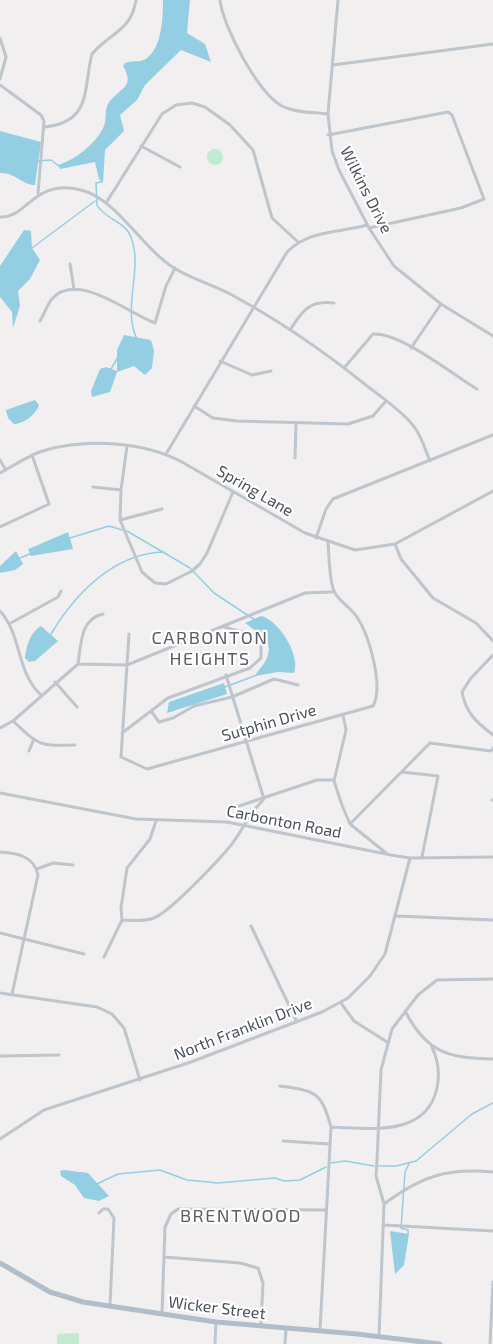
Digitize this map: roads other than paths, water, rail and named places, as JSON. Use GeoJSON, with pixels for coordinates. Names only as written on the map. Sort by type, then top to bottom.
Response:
{"type":"FeatureCollection","features":[{"type":"Feature","properties":{"kind":"main road","name":"Wicker Street"},"geometry":{"type":"LineString","coordinates":[[0,1263],[59,1295],[110,1307],[216,1322],[320,1330],[440,1344]]}},
{"type":"Feature","properties":{"kind":"street"},"geometry":{"type":"LineString","coordinates":[[45,127],[60,126],[77,113],[86,96],[92,54],[125,28],[134,12],[136,0]]}},
{"type":"Feature","properties":{"kind":"street"},"geometry":{"type":"LineString","coordinates":[[220,0],[225,24],[266,92],[276,102],[289,109],[328,114]]}},
{"type":"Feature","properties":{"kind":"street","name":"Wilkins Drive"},"geometry":{"type":"LineString","coordinates":[[338,0],[328,135],[339,170],[393,266],[441,304],[493,336]]}},
{"type":"Feature","properties":{"kind":"street"},"geometry":{"type":"LineString","coordinates":[[0,38],[6,57],[0,79]]}},
{"type":"Feature","properties":{"kind":"street"},"geometry":{"type":"LineString","coordinates":[[333,64],[493,44]]}},
{"type":"Feature","properties":{"kind":"street"},"geometry":{"type":"LineString","coordinates":[[0,85],[41,115],[45,127],[38,194]]}},
{"type":"Feature","properties":{"kind":"street"},"geometry":{"type":"LineString","coordinates":[[106,203],[162,114],[176,105],[192,103],[205,107],[230,125],[249,145],[272,218],[297,241]]}},
{"type":"Feature","properties":{"kind":"street"},"geometry":{"type":"LineString","coordinates":[[166,454],[278,263],[297,241],[461,208],[484,199],[450,112],[328,135]]}},
{"type":"Feature","properties":{"kind":"street"},"geometry":{"type":"LineString","coordinates":[[141,146],[180,167]]}},
{"type":"Feature","properties":{"kind":"street"},"geometry":{"type":"LineString","coordinates":[[0,217],[12,216],[38,194],[51,189],[82,190],[106,203],[152,251],[175,268],[252,307],[290,330],[386,401],[413,425],[430,461]]}},
{"type":"Feature","properties":{"kind":"street"},"geometry":{"type":"LineString","coordinates":[[70,264],[74,289]]}},
{"type":"Feature","properties":{"kind":"street"},"geometry":{"type":"LineString","coordinates":[[40,321],[51,300],[59,293],[74,289],[89,290],[107,297],[136,316],[155,323],[164,292],[175,268]]}},
{"type":"Feature","properties":{"kind":"street"},"geometry":{"type":"LineString","coordinates":[[290,330],[305,308],[313,303],[333,303]]}},
{"type":"Feature","properties":{"kind":"street"},"geometry":{"type":"LineString","coordinates":[[411,348],[441,304]]}},
{"type":"Feature","properties":{"kind":"street"},"geometry":{"type":"LineString","coordinates":[[344,368],[373,334],[382,334],[411,348],[477,389]]}},
{"type":"Feature","properties":{"kind":"street"},"geometry":{"type":"LineString","coordinates":[[220,361],[252,375],[271,371]]}},
{"type":"Feature","properties":{"kind":"street"},"geometry":{"type":"LineString","coordinates":[[194,406],[213,418],[348,424],[373,416],[386,401]]}},
{"type":"Feature","properties":{"kind":"street"},"geometry":{"type":"LineString","coordinates":[[296,423],[296,458]]}},
{"type":"Feature","properties":{"kind":"street"},"geometry":{"type":"LineString","coordinates":[[316,538],[326,509],[333,500],[493,435]]}},
{"type":"Feature","properties":{"kind":"street","name":"Spring Lane"},"geometry":{"type":"LineString","coordinates":[[0,473],[32,455],[67,445],[128,446],[166,454],[316,538],[355,550],[395,544],[493,491]]}},
{"type":"Feature","properties":{"kind":"street"},"geometry":{"type":"LineString","coordinates":[[128,446],[121,490],[120,520],[142,572],[155,584],[166,584],[192,571],[200,564],[233,492]]}},
{"type":"Feature","properties":{"kind":"street"},"geometry":{"type":"LineString","coordinates":[[0,526],[49,504],[32,455]]}},
{"type":"Feature","properties":{"kind":"street"},"geometry":{"type":"LineString","coordinates":[[0,460],[6,470]]}},
{"type":"Feature","properties":{"kind":"street"},"geometry":{"type":"LineString","coordinates":[[93,487],[121,490]]}},
{"type":"Feature","properties":{"kind":"street"},"geometry":{"type":"LineString","coordinates":[[120,520],[162,509]]}},
{"type":"Feature","properties":{"kind":"street"},"geometry":{"type":"LineString","coordinates":[[0,728],[13,721],[78,663],[127,665],[304,593],[333,592],[328,542]]}},
{"type":"Feature","properties":{"kind":"street"},"geometry":{"type":"LineString","coordinates":[[395,544],[401,559],[433,598],[476,623],[493,641]]}},
{"type":"Feature","properties":{"kind":"street"},"geometry":{"type":"LineString","coordinates":[[9,624],[58,597],[61,591]]}},
{"type":"Feature","properties":{"kind":"street","name":"Sutphin Drive"},"geometry":{"type":"LineString","coordinates":[[129,634],[122,757],[147,769],[373,706],[377,691],[371,648],[366,631],[355,614],[333,592]]}},
{"type":"Feature","properties":{"kind":"street"},"geometry":{"type":"LineString","coordinates":[[0,611],[9,624],[25,675],[41,695]]}},
{"type":"Feature","properties":{"kind":"street"},"geometry":{"type":"LineString","coordinates":[[78,663],[80,638],[87,624],[103,614]]}},
{"type":"Feature","properties":{"kind":"street"},"geometry":{"type":"LineString","coordinates":[[122,733],[168,698],[250,668],[261,658],[263,648],[261,641],[254,635],[223,627]]}},
{"type":"Feature","properties":{"kind":"street"},"geometry":{"type":"LineString","coordinates":[[493,655],[471,678],[462,692],[465,708],[473,719],[493,735]]}},
{"type":"Feature","properties":{"kind":"street"},"geometry":{"type":"LineString","coordinates":[[226,675],[264,799]]}},
{"type":"Feature","properties":{"kind":"street"},"geometry":{"type":"LineString","coordinates":[[151,711],[159,722],[173,718],[194,706],[232,698],[274,679],[298,685]]}},
{"type":"Feature","properties":{"kind":"street"},"geometry":{"type":"LineString","coordinates":[[55,682],[77,707]]}},
{"type":"Feature","properties":{"kind":"street"},"geometry":{"type":"LineString","coordinates":[[343,715],[346,730],[334,780],[350,824],[377,848],[391,855]]}},
{"type":"Feature","properties":{"kind":"street"},"geometry":{"type":"LineString","coordinates":[[13,721],[33,741],[44,745],[75,745]]}},
{"type":"Feature","properties":{"kind":"street"},"geometry":{"type":"LineString","coordinates":[[29,751],[33,741]]}},
{"type":"Feature","properties":{"kind":"street"},"geometry":{"type":"LineString","coordinates":[[350,824],[430,744],[491,751],[493,748]]}},
{"type":"Feature","properties":{"kind":"street"},"geometry":{"type":"LineString","coordinates":[[402,772],[438,776],[422,857]]}},
{"type":"Feature","properties":{"kind":"street"},"geometry":{"type":"LineString","coordinates":[[227,810],[317,780],[334,780]]}},
{"type":"Feature","properties":{"kind":"street","name":"Carbonton Road"},"geometry":{"type":"LineString","coordinates":[[0,793],[156,821],[242,824],[410,858],[493,857]]}},
{"type":"Feature","properties":{"kind":"street"},"geometry":{"type":"LineString","coordinates":[[122,920],[140,921],[154,918],[167,909],[231,844],[242,824],[264,799]]}},
{"type":"Feature","properties":{"kind":"street"},"geometry":{"type":"LineString","coordinates":[[104,957],[122,920],[127,868],[150,839],[156,821]]}},
{"type":"Feature","properties":{"kind":"street"},"geometry":{"type":"LineString","coordinates":[[0,852],[24,856],[37,869],[38,880],[12,994]]}},
{"type":"Feature","properties":{"kind":"street","name":"North Franklin Drive"},"geometry":{"type":"LineString","coordinates":[[0,1139],[44,1110],[140,1080],[297,1022],[340,1003],[359,990],[379,965],[390,941],[410,858]]}},
{"type":"Feature","properties":{"kind":"street"},"geometry":{"type":"LineString","coordinates":[[37,869],[53,863],[73,865]]}},
{"type":"Feature","properties":{"kind":"street"},"geometry":{"type":"LineString","coordinates":[[396,916],[493,920]]}},
{"type":"Feature","properties":{"kind":"street"},"geometry":{"type":"LineString","coordinates":[[251,926],[297,1022]]}},
{"type":"Feature","properties":{"kind":"street"},"geometry":{"type":"LineString","coordinates":[[0,933],[84,954]]}},
{"type":"Feature","properties":{"kind":"street"},"geometry":{"type":"LineString","coordinates":[[379,1336],[384,1204],[376,1176],[381,1070],[387,1042],[392,1029],[405,1011],[418,995],[437,980],[493,979]]}},
{"type":"Feature","properties":{"kind":"street"},"geometry":{"type":"LineString","coordinates":[[0,993],[97,1007],[112,1014],[124,1028],[140,1080]]}},
{"type":"Feature","properties":{"kind":"street"},"geometry":{"type":"LineString","coordinates":[[340,1003],[354,1021],[387,1042]]}},
{"type":"Feature","properties":{"kind":"street"},"geometry":{"type":"LineString","coordinates":[[405,1011],[420,1035],[432,1047],[457,1056],[493,1059]]}},
{"type":"Feature","properties":{"kind":"street"},"geometry":{"type":"LineString","coordinates":[[331,1127],[379,1128],[409,1124],[430,1107],[438,1083],[432,1047]]}},
{"type":"Feature","properties":{"kind":"street"},"geometry":{"type":"LineString","coordinates":[[0,1056],[59,1055]]}},
{"type":"Feature","properties":{"kind":"street"},"geometry":{"type":"LineString","coordinates":[[280,1086],[310,1090],[316,1094],[325,1106],[331,1127],[320,1330]]}},
{"type":"Feature","properties":{"kind":"street"},"geometry":{"type":"LineString","coordinates":[[283,1141],[329,1144]]}},
{"type":"Feature","properties":{"kind":"street"},"geometry":{"type":"LineString","coordinates":[[384,1204],[422,1179],[440,1173],[464,1170],[493,1172]]}},
{"type":"Feature","properties":{"kind":"street"},"geometry":{"type":"LineString","coordinates":[[99,1213],[103,1209],[108,1209],[114,1218],[110,1307]]}},
{"type":"Feature","properties":{"kind":"street"},"geometry":{"type":"LineString","coordinates":[[162,1314],[165,1227],[171,1214],[178,1209],[326,1210]]}},
{"type":"Feature","properties":{"kind":"street"},"geometry":{"type":"LineString","coordinates":[[383,1225],[493,1231]]}},
{"type":"Feature","properties":{"kind":"street"},"geometry":{"type":"LineString","coordinates":[[164,1257],[240,1263],[258,1268],[263,1283],[261,1327]]}},
{"type":"Feature","properties":{"kind":"street"},"geometry":{"type":"LineString","coordinates":[[490,1344],[493,1282]]}},
{"type":"Feature","properties":{"kind":"street"},"geometry":{"type":"LineString","coordinates":[[215,1344],[216,1322]]}},
{"type":"Feature","properties":{"kind":"street"},"geometry":{"type":"LineString","coordinates":[[285,1344],[286,1329]]}},
{"type":"Feature","properties":{"kind":"water"},"geometry":{"type":"Polygon","coordinates":[[[163,0],[190,0],[187,33],[205,44],[211,62],[181,50],[145,85],[137,100],[120,115],[124,131],[105,150],[103,183],[99,179],[95,162],[60,169],[58,165],[85,150],[101,132],[108,104],[127,84],[127,74],[123,66],[125,63],[145,60],[156,47],[161,31],[163,0]]]}},
{"type":"Feature","properties":{"kind":"water"},"geometry":{"type":"Polygon","coordinates":[[[0,131],[41,142],[35,185],[10,174],[0,173],[0,131]]]}},
{"type":"Feature","properties":{"kind":"water"},"geometry":{"type":"Polygon","coordinates":[[[24,230],[31,231],[32,248],[40,260],[30,279],[18,291],[20,306],[13,328],[12,312],[0,297],[0,266],[24,230]]]}},
{"type":"Feature","properties":{"kind":"water"},"geometry":{"type":"Polygon","coordinates":[[[124,335],[151,340],[154,351],[152,368],[145,375],[134,366],[117,372],[110,392],[92,397],[91,391],[100,369],[106,367],[117,371],[117,350],[124,335]]]}},
{"type":"Feature","properties":{"kind":"water"},"geometry":{"type":"Polygon","coordinates":[[[35,400],[39,405],[26,420],[14,424],[8,418],[6,410],[35,400]]]}},
{"type":"Feature","properties":{"kind":"water"},"geometry":{"type":"Polygon","coordinates":[[[68,532],[73,549],[31,556],[28,549],[68,532]]]}},
{"type":"Feature","properties":{"kind":"water"},"geometry":{"type":"Polygon","coordinates":[[[16,551],[23,564],[15,570],[0,573],[0,566],[16,551]]]}},
{"type":"Feature","properties":{"kind":"water"},"geometry":{"type":"Polygon","coordinates":[[[261,616],[275,624],[287,640],[294,657],[294,673],[278,672],[255,676],[266,660],[269,647],[260,634],[245,623],[261,616]]]}},
{"type":"Feature","properties":{"kind":"water"},"geometry":{"type":"Polygon","coordinates":[[[41,626],[58,641],[35,661],[29,662],[25,658],[31,636],[41,626]]]}},
{"type":"Feature","properties":{"kind":"water"},"geometry":{"type":"Polygon","coordinates":[[[224,683],[227,694],[167,713],[169,702],[224,683]]]}},
{"type":"Feature","properties":{"kind":"water"},"geometry":{"type":"Polygon","coordinates":[[[60,1171],[88,1173],[109,1196],[99,1201],[84,1198],[75,1185],[61,1176],[60,1171]]]}},
{"type":"Feature","properties":{"kind":"water"},"geometry":{"type":"Polygon","coordinates":[[[390,1231],[409,1234],[404,1265],[395,1274],[390,1231]]]}},
{"type":"Feature","properties":{"kind":"waterway"},"geometry":{"type":"LineString","coordinates":[[37,161],[51,160],[59,166]]}},
{"type":"Feature","properties":{"kind":"waterway"},"geometry":{"type":"LineString","coordinates":[[101,182],[96,183],[97,205],[105,214],[126,229],[135,252],[131,314],[136,337]]}},
{"type":"Feature","properties":{"kind":"waterway"},"geometry":{"type":"LineString","coordinates":[[32,248],[95,201]]}},
{"type":"Feature","properties":{"kind":"waterway"},"geometry":{"type":"LineString","coordinates":[[111,369],[118,357]]}},
{"type":"Feature","properties":{"kind":"waterway"},"geometry":{"type":"LineString","coordinates":[[70,538],[109,526],[122,530]]}},
{"type":"Feature","properties":{"kind":"waterway"},"geometry":{"type":"LineString","coordinates":[[127,531],[190,568],[214,593],[255,620]]}},
{"type":"Feature","properties":{"kind":"waterway"},"geometry":{"type":"LineString","coordinates":[[51,634],[72,604],[98,578],[129,560],[146,554],[164,552]]}},
{"type":"Feature","properties":{"kind":"waterway"},"geometry":{"type":"LineString","coordinates":[[20,558],[30,554]]}},
{"type":"Feature","properties":{"kind":"waterway"},"geometry":{"type":"LineString","coordinates":[[225,687],[257,675]]}},
{"type":"Feature","properties":{"kind":"waterway"},"geometry":{"type":"LineString","coordinates":[[379,1166],[396,1166],[416,1161],[472,1114],[493,1103]]}},
{"type":"Feature","properties":{"kind":"waterway"},"geometry":{"type":"LineString","coordinates":[[331,1163],[345,1161],[374,1166]]}},
{"type":"Feature","properties":{"kind":"waterway"},"geometry":{"type":"LineString","coordinates":[[408,1234],[408,1230],[401,1228],[405,1172],[409,1164]]}},
{"type":"Feature","properties":{"kind":"waterway"},"geometry":{"type":"LineString","coordinates":[[97,1184],[118,1174],[160,1170],[187,1180],[218,1183],[275,1178],[284,1181],[300,1180],[326,1167]]}},
{"type":"Feature","properties":{"kind":"district","name":"CARBONTON HEIGHTS"},"geometry":{"type":"Point","coordinates":[210,648]}},
{"type":"Feature","properties":{"kind":"district","name":"BRENTWOOD"},"geometry":{"type":"Point","coordinates":[241,1216]}}]}
